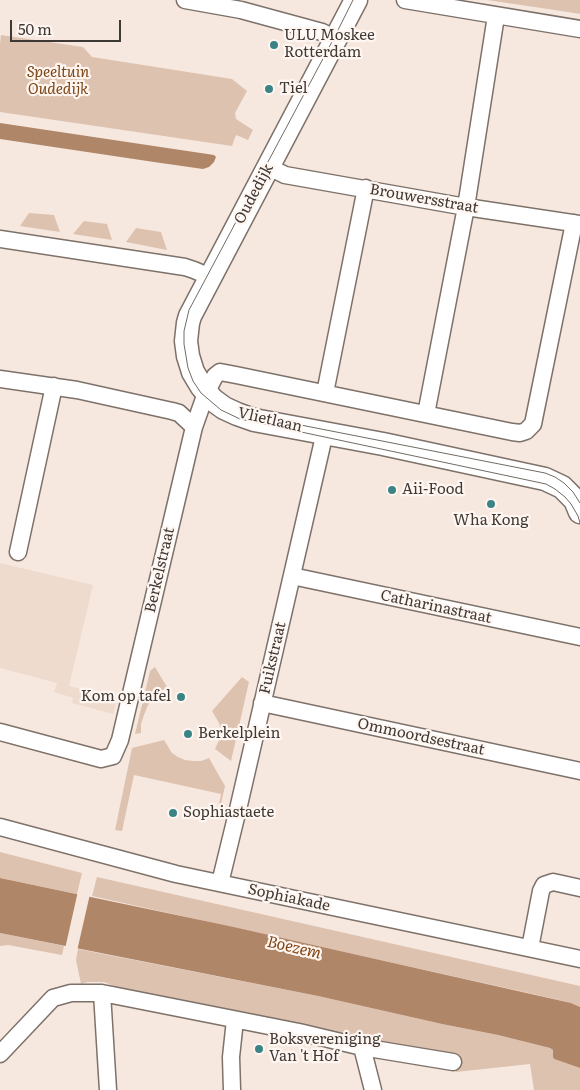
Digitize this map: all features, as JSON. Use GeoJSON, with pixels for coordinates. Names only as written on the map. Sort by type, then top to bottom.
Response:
{"type":"FeatureCollection","features":[{"type":"Feature","properties":{"kind":"street"},"geometry":{"type":"LineString","coordinates":[[185,0],[241,10],[322,32],[336,39]]}},
{"type":"Feature","properties":{"kind":"street","name":"Oudedijk"},"geometry":{"type":"LineString","coordinates":[[211,384],[197,379],[190,363],[186,341],[190,316],[356,0]]}},
{"type":"Feature","properties":{"kind":"street"},"geometry":{"type":"LineString","coordinates":[[405,0],[580,29]]}},
{"type":"Feature","properties":{"kind":"street"},"geometry":{"type":"LineString","coordinates":[[426,414],[466,207],[496,16]]}},
{"type":"Feature","properties":{"kind":"street","name":"Brouwersstraat"},"geometry":{"type":"LineString","coordinates":[[269,167],[285,175],[466,207],[577,223]]}},
{"type":"Feature","properties":{"kind":"street"},"geometry":{"type":"LineString","coordinates":[[326,393],[366,188]]}},
{"type":"Feature","properties":{"kind":"street"},"geometry":{"type":"LineString","coordinates":[[211,384],[220,372],[236,374],[512,432],[520,433],[526,431],[533,424],[577,223]]}},
{"type":"Feature","properties":{"kind":"street"},"geometry":{"type":"LineString","coordinates":[[0,238],[185,267],[210,277]]}},
{"type":"Feature","properties":{"kind":"street"},"geometry":{"type":"LineString","coordinates":[[0,379],[77,390],[172,411],[179,413],[194,427]]}},
{"type":"Feature","properties":{"kind":"street","name":"Berkelstraat"},"geometry":{"type":"LineString","coordinates":[[0,732],[101,759],[113,756],[117,749],[194,427],[211,384]]}},
{"type":"Feature","properties":{"kind":"street","name":"Vlietlaan"},"geometry":{"type":"LineString","coordinates":[[211,384],[220,405],[254,420],[325,432],[545,478],[562,487],[578,504]]}},
{"type":"Feature","properties":{"kind":"street"},"geometry":{"type":"LineString","coordinates":[[18,552],[54,386]]}},
{"type":"Feature","properties":{"kind":"street","name":"Fuikstraat"},"geometry":{"type":"LineString","coordinates":[[220,883],[325,432]]}},
{"type":"Feature","properties":{"kind":"street","name":"Catharinastraat"},"geometry":{"type":"LineString","coordinates":[[292,576],[580,637]]}},
{"type":"Feature","properties":{"kind":"street","name":"Ommoordsestraat"},"geometry":{"type":"LineString","coordinates":[[262,703],[580,771]]}},
{"type":"Feature","properties":{"kind":"street","name":"Sophiakade"},"geometry":{"type":"LineString","coordinates":[[0,826],[176,874],[580,959]]}},
{"type":"Feature","properties":{"kind":"street"},"geometry":{"type":"LineString","coordinates":[[530,948],[544,885],[553,882],[580,888]]}},
{"type":"Feature","properties":{"kind":"street"},"geometry":{"type":"LineString","coordinates":[[0,1054],[53,998],[70,993],[102,993],[299,1032],[362,1047],[453,1062]]}},
{"type":"Feature","properties":{"kind":"street"},"geometry":{"type":"LineString","coordinates":[[102,993],[108,1090]]}},
{"type":"Feature","properties":{"kind":"street"},"geometry":{"type":"LineString","coordinates":[[232,1090],[230,1057],[235,1020]]}},
{"type":"Feature","properties":{"kind":"street"},"geometry":{"type":"LineString","coordinates":[[362,1047],[374,1090]]}},
{"type":"Feature","properties":{"kind":"shaded area"},"geometry":{"type":"Polygon","coordinates":[[[0,563],[93,585],[69,686],[117,698],[113,714],[72,703],[73,698],[54,692],[57,683],[0,668],[0,563]]]}},
{"type":"Feature","properties":{"kind":"green space"},"geometry":{"type":"Polygon","coordinates":[[[487,0],[580,0],[580,14],[568,12],[487,0]]]}},
{"type":"Feature","properties":{"kind":"green space","name":"Speeltuin Oudedijk"},"geometry":{"type":"Polygon","coordinates":[[[1,35],[83,47],[92,57],[232,79],[247,91],[235,113],[236,119],[253,130],[248,140],[236,135],[232,146],[0,112],[1,35]]]}},
{"type":"Feature","properties":{"kind":"green space"},"geometry":{"type":"Polygon","coordinates":[[[29,213],[54,215],[60,232],[20,226],[29,213]]]}},
{"type":"Feature","properties":{"kind":"green space"},"geometry":{"type":"Polygon","coordinates":[[[84,221],[107,224],[112,240],[73,234],[84,221]]]}},
{"type":"Feature","properties":{"kind":"green space"},"geometry":{"type":"Polygon","coordinates":[[[136,228],[161,232],[167,250],[126,242],[136,228]]]}},
{"type":"Feature","properties":{"kind":"green space"},"geometry":{"type":"Polygon","coordinates":[[[155,667],[167,687],[158,693],[148,705],[141,724],[141,733],[135,734],[150,671],[155,667]]]}},
{"type":"Feature","properties":{"kind":"green space"},"geometry":{"type":"Polygon","coordinates":[[[242,677],[249,682],[231,761],[215,749],[221,730],[212,711],[242,677]]]}},
{"type":"Feature","properties":{"kind":"green space"},"geometry":{"type":"Polygon","coordinates":[[[164,740],[172,753],[185,760],[201,761],[209,758],[225,786],[221,804],[219,804],[221,794],[134,775],[122,831],[115,830],[132,748],[164,740]]]}},
{"type":"Feature","properties":{"kind":"green space"},"geometry":{"type":"Polygon","coordinates":[[[0,852],[82,873],[77,894],[0,878],[0,852]]]}},
{"type":"Feature","properties":{"kind":"green space"},"geometry":{"type":"Polygon","coordinates":[[[97,877],[580,986],[580,1007],[533,994],[92,896],[97,877]]]}},
{"type":"Feature","properties":{"kind":"green space"},"geometry":{"type":"Polygon","coordinates":[[[0,933],[64,946],[62,955],[8,945],[0,946],[0,933]]]}},
{"type":"Feature","properties":{"kind":"green space"},"geometry":{"type":"Polygon","coordinates":[[[78,949],[318,996],[550,1048],[553,1050],[554,1059],[580,1068],[580,1090],[534,1090],[530,1064],[456,1072],[447,1059],[122,989],[104,982],[81,984],[76,960],[78,949]]]}},
{"type":"Feature","properties":{"kind":"water"},"geometry":{"type":"Polygon","coordinates":[[[0,123],[214,155],[216,157],[209,167],[203,169],[0,139],[0,123]]]}},
{"type":"Feature","properties":{"kind":"water","name":"Boezem"},"geometry":{"type":"Polygon","coordinates":[[[0,878],[229,926],[571,1003],[580,1007],[580,1068],[554,1059],[553,1050],[550,1048],[498,1035],[318,996],[0,933],[0,878]]]}},
{"type":"Feature","properties":{"kind":"pier"},"geometry":{"type":"Polygon","coordinates":[[[78,891],[90,894],[77,951],[65,949],[78,891]]]}},
{"type":"Feature","properties":{"kind":"tram line"},"geometry":{"type":"LineString","coordinates":[[353,0],[189,310],[184,331],[184,344],[188,368],[193,381],[201,393],[221,410],[240,419],[546,484],[565,497],[578,516],[580,523]]}},
{"type":"Feature","properties":{"kind":"tram line"},"geometry":{"type":"LineString","coordinates":[[260,417],[545,473],[564,483],[580,503]]}},
{"type":"Feature","properties":{"kind":"place","name":"ULU Moskee Rotterdam"},"geometry":{"type":"Point","coordinates":[274,45]}},
{"type":"Feature","properties":{"kind":"place","name":"Tiel"},"geometry":{"type":"Point","coordinates":[269,89]}},
{"type":"Feature","properties":{"kind":"place","name":"Aii-Food"},"geometry":{"type":"Point","coordinates":[392,490]}},
{"type":"Feature","properties":{"kind":"place","name":"Wha Kong"},"geometry":{"type":"Point","coordinates":[491,504]}},
{"type":"Feature","properties":{"kind":"place","name":"Kom op tafel"},"geometry":{"type":"Point","coordinates":[181,697]}},
{"type":"Feature","properties":{"kind":"place","name":"Berkelplein"},"geometry":{"type":"Point","coordinates":[188,734]}},
{"type":"Feature","properties":{"kind":"place","name":"Sophiastaete"},"geometry":{"type":"Point","coordinates":[173,813]}},
{"type":"Feature","properties":{"kind":"place","name":"Boksvereniging Van 't Hof"},"geometry":{"type":"Point","coordinates":[259,1049]}}]}
